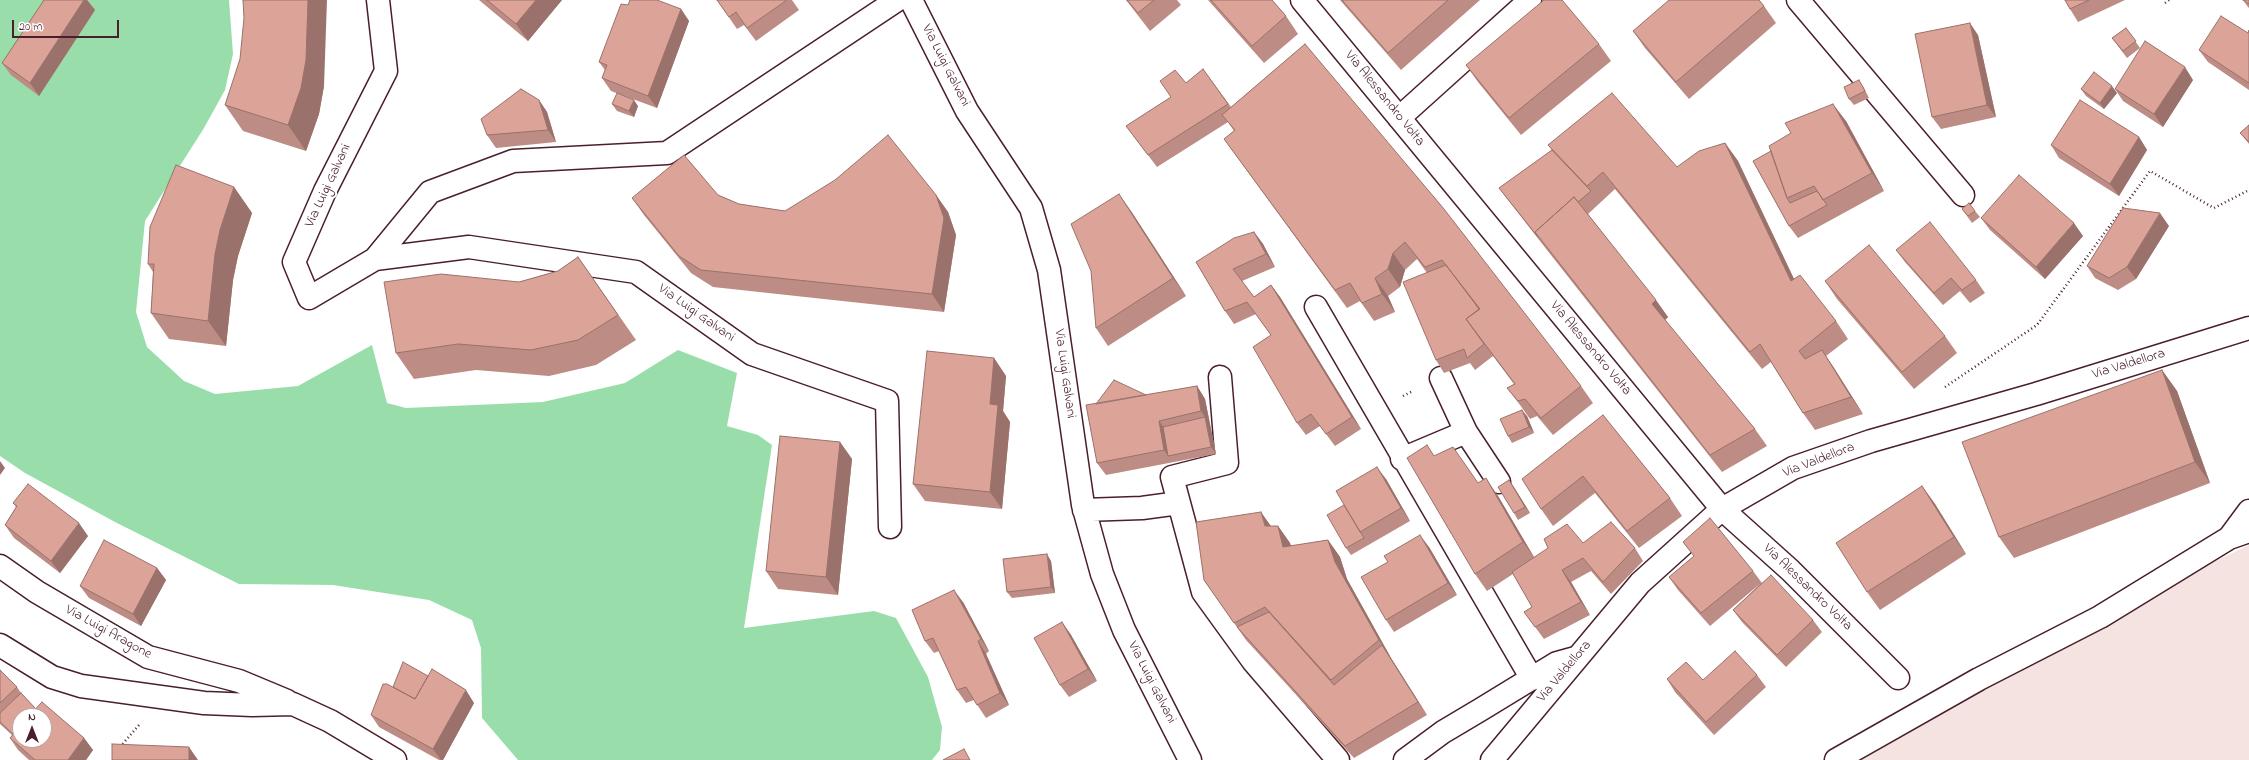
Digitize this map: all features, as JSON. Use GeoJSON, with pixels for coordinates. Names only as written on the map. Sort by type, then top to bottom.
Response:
{"type":"FeatureCollection","features":[{"type":"Feature","properties":{"kind":"street","name":"Via Luigi Galvani"},"geometry":{"type":"LineString","coordinates":[[378,0],[386,70],[325,190],[294,262],[309,298],[375,259],[430,192],[513,161],[667,153],[897,0]]}},
{"type":"Feature","properties":{"kind":"street","name":"Via Luigi Galvani"},"geometry":{"type":"LineString","coordinates":[[911,0],[967,110],[1031,208],[1049,270],[1084,510],[1102,574],[1124,630],[1190,760]]}},
{"type":"Feature","properties":{"kind":"street","name":"Via Alessandro Volta"},"geometry":{"type":"LineString","coordinates":[[1302,0],[1722,509],[1790,570],[1898,678]]}},
{"type":"Feature","properties":{"kind":"street"},"geometry":{"type":"LineString","coordinates":[[1399,118],[1530,0]]}},
{"type":"Feature","properties":{"kind":"street"},"geometry":{"type":"LineString","coordinates":[[1798,0],[1962,195]]}},
{"type":"Feature","properties":{"kind":"street","name":"Via Luigi Galvani"},"geometry":{"type":"LineString","coordinates":[[375,259],[469,247],[636,272],[752,354],[887,401],[890,527]]}},
{"type":"Feature","properties":{"kind":"street"},"geometry":{"type":"LineString","coordinates":[[1316,308],[1532,679]]}},
{"type":"Feature","properties":{"kind":"street","name":"Via Valdellora"},"geometry":{"type":"LineString","coordinates":[[1492,760],[1640,583],[1722,509],[1793,468],[1871,441],[2036,394],[2249,328]]}},
{"type":"Feature","properties":{"kind":"street"},"geometry":{"type":"LineString","coordinates":[[1220,377],[1227,463],[1172,477],[1203,592],[1253,661],[1338,760]]}},
{"type":"Feature","properties":{"kind":"street"},"geometry":{"type":"LineString","coordinates":[[1440,378],[1466,432],[1499,482]]}},
{"type":"Feature","properties":{"kind":"street"},"geometry":{"type":"LineString","coordinates":[[1402,458],[1466,432]]}},
{"type":"Feature","properties":{"kind":"street"},"geometry":{"type":"LineString","coordinates":[[1084,510],[1142,508],[1179,503]]}},
{"type":"Feature","properties":{"kind":"street"},"geometry":{"type":"LineString","coordinates":[[1836,760],[1979,679],[2100,617],[2239,535],[2249,511]]}},
{"type":"Feature","properties":{"kind":"street","name":"Via Luigi Aragone"},"geometry":{"type":"LineString","coordinates":[[0,566],[36,592],[148,657],[240,681],[330,721],[395,760]]}},
{"type":"Feature","properties":{"kind":"street","name":"Via Luigi Aragone"},"geometry":{"type":"LineString","coordinates":[[0,646],[52,677],[81,686],[132,694],[211,703],[252,705],[293,704]]}},
{"type":"Feature","properties":{"kind":"street"},"geometry":{"type":"LineString","coordinates":[[1405,760],[1443,732],[1558,663],[1578,657]]}},
{"type":"Feature","properties":{"kind":"path"},"geometry":{"type":"LineString","coordinates":[[2165,3],[2169,0]]}},
{"type":"Feature","properties":{"kind":"path"},"geometry":{"type":"LineString","coordinates":[[1943,389],[2037,325],[2150,171],[2214,208],[2249,190]]}},
{"type":"Feature","properties":{"kind":"path"},"geometry":{"type":"LineString","coordinates":[[1373,408],[1395,400],[1440,378]]}},
{"type":"Feature","properties":{"kind":"path"},"geometry":{"type":"LineString","coordinates":[[119,748],[166,697]]}},
{"type":"Feature","properties":{"kind":"shaded area"},"geometry":{"type":"Polygon","coordinates":[[[2249,545],[2249,760],[1828,760],[2100,617],[2249,545]]]}},
{"type":"Feature","properties":{"kind":"green space"},"geometry":{"type":"Polygon","coordinates":[[[0,0],[229,0],[233,54],[225,90],[204,128],[145,221],[136,312],[147,347],[184,381],[215,394],[298,386],[372,345],[387,403],[406,408],[543,402],[625,383],[678,350],[737,373],[727,426],[758,435],[772,445],[744,628],[874,611],[896,618],[928,677],[942,727],[940,750],[932,760],[518,760],[482,718],[481,648],[472,620],[429,600],[333,585],[239,584],[115,522],[25,473],[0,456],[0,0]]]}},
{"type":"Feature","properties":{"kind":"building"},"geometry":{"type":"Polygon","coordinates":[[[44,0],[84,0],[30,83],[2,63],[44,0]]]}},
{"type":"Feature","properties":{"kind":"building"},"geometry":{"type":"Polygon","coordinates":[[[243,0],[308,0],[306,60],[301,88],[288,125],[225,105],[240,59],[244,18],[243,0]]]}},
{"type":"Feature","properties":{"kind":"building"},"geometry":{"type":"Polygon","coordinates":[[[487,0],[536,0],[516,24],[487,0]]]}},
{"type":"Feature","properties":{"kind":"building"},"geometry":{"type":"Polygon","coordinates":[[[630,0],[657,0],[681,9],[648,96],[602,78],[607,65],[599,62],[621,4],[628,5],[630,0]]]}},
{"type":"Feature","properties":{"kind":"building"},"geometry":{"type":"Polygon","coordinates":[[[717,0],[787,0],[747,28],[736,12],[729,17],[717,0]]]}},
{"type":"Feature","properties":{"kind":"building"},"geometry":{"type":"Polygon","coordinates":[[[1127,0],[1154,0],[1138,13],[1127,0]]]}},
{"type":"Feature","properties":{"kind":"building"},"geometry":{"type":"Polygon","coordinates":[[[1211,0],[1272,0],[1286,16],[1252,46],[1211,0]]]}},
{"type":"Feature","properties":{"kind":"building"},"geometry":{"type":"Polygon","coordinates":[[[1342,0],[1448,0],[1388,53],[1342,0]]]}},
{"type":"Feature","properties":{"kind":"building"},"geometry":{"type":"Polygon","coordinates":[[[1544,0],[1562,0],[1599,44],[1509,118],[1466,65],[1544,0]]]}},
{"type":"Feature","properties":{"kind":"building"},"geometry":{"type":"Polygon","coordinates":[[[1669,0],[1759,0],[1764,6],[1676,82],[1633,31],[1669,0]]]}},
{"type":"Feature","properties":{"kind":"building"},"geometry":{"type":"Polygon","coordinates":[[[2065,0],[2089,0],[2070,9],[2065,0]]]}},
{"type":"Feature","properties":{"kind":"building"},"geometry":{"type":"Polygon","coordinates":[[[2243,0],[2249,0],[2249,4],[2243,0]]]}},
{"type":"Feature","properties":{"kind":"building"},"geometry":{"type":"Polygon","coordinates":[[[2221,16],[2248,33],[2249,30],[2249,83],[2199,50],[2221,16]]]}},
{"type":"Feature","properties":{"kind":"building"},"geometry":{"type":"Polygon","coordinates":[[[1970,23],[1987,105],[1932,117],[1915,34],[1970,23]]]}},
{"type":"Feature","properties":{"kind":"building"},"geometry":{"type":"Polygon","coordinates":[[[2126,28],[2136,41],[2123,51],[2112,38],[2126,28]]]}},
{"type":"Feature","properties":{"kind":"building"},"geometry":{"type":"Polygon","coordinates":[[[2145,41],[2185,67],[2154,114],[2115,89],[2145,41]]]}},
{"type":"Feature","properties":{"kind":"building"},"geometry":{"type":"Polygon","coordinates":[[[1305,44],[1444,209],[1581,386],[1541,418],[1525,399],[1518,401],[1507,388],[1515,384],[1466,319],[1480,309],[1442,260],[1425,267],[1405,242],[1393,253],[1388,269],[1375,278],[1382,294],[1362,303],[1350,283],[1335,290],[1224,139],[1235,130],[1222,115],[1305,44]]]}},
{"type":"Feature","properties":{"kind":"building"},"geometry":{"type":"Polygon","coordinates":[[[1203,69],[1228,104],[1148,155],[1126,126],[1171,97],[1160,81],[1175,70],[1186,83],[1203,69]]]}},
{"type":"Feature","properties":{"kind":"building"},"geometry":{"type":"Polygon","coordinates":[[[2094,72],[2112,86],[2100,103],[2081,89],[2094,72]]]}},
{"type":"Feature","properties":{"kind":"building"},"geometry":{"type":"Polygon","coordinates":[[[1859,80],[1865,91],[1849,99],[1844,87],[1859,80]]]}},
{"type":"Feature","properties":{"kind":"building"},"geometry":{"type":"Polygon","coordinates":[[[521,89],[539,100],[548,130],[487,135],[481,119],[521,89]]]}},
{"type":"Feature","properties":{"kind":"building"},"geometry":{"type":"Polygon","coordinates":[[[617,93],[634,100],[629,111],[612,104],[617,93]]]}},
{"type":"Feature","properties":{"kind":"building"},"geometry":{"type":"Polygon","coordinates":[[[1612,93],[1677,167],[1699,151],[1725,143],[1791,281],[1800,275],[1836,321],[1799,351],[1805,359],[1822,350],[1851,397],[1803,413],[1760,344],[1750,352],[1603,172],[1587,186],[1548,145],[1612,93]]]}},
{"type":"Feature","properties":{"kind":"building"},"geometry":{"type":"Polygon","coordinates":[[[2080,100],[2139,137],[2110,184],[2051,145],[2080,100]]]}},
{"type":"Feature","properties":{"kind":"building"},"geometry":{"type":"Polygon","coordinates":[[[1833,104],[1872,173],[1823,200],[1814,186],[1787,198],[1769,146],[1791,133],[1785,123],[1833,104]]]}},
{"type":"Feature","properties":{"kind":"building"},"geometry":{"type":"Polygon","coordinates":[[[2249,125],[2249,142],[2240,133],[2249,125]]]}},
{"type":"Feature","properties":{"kind":"building"},"geometry":{"type":"Polygon","coordinates":[[[888,135],[936,195],[944,218],[932,294],[701,270],[679,256],[632,198],[684,155],[718,195],[739,204],[785,211],[835,180],[888,135]]]}},
{"type":"Feature","properties":{"kind":"building"},"geometry":{"type":"Polygon","coordinates":[[[1552,150],[1591,191],[1578,202],[1574,197],[1535,232],[1538,237],[1499,188],[1552,150]]]}},
{"type":"Feature","properties":{"kind":"building"},"geometry":{"type":"Polygon","coordinates":[[[1771,151],[1790,203],[1817,191],[1827,205],[1789,226],[1753,161],[1771,151]]]}},
{"type":"Feature","properties":{"kind":"building"},"geometry":{"type":"Polygon","coordinates":[[[176,165],[234,187],[220,230],[215,254],[208,321],[151,313],[154,264],[148,264],[150,227],[176,165]]]}},
{"type":"Feature","properties":{"kind":"building"},"geometry":{"type":"Polygon","coordinates":[[[2019,175],[2074,223],[2036,267],[1981,218],[2019,175]]]}},
{"type":"Feature","properties":{"kind":"building"},"geometry":{"type":"Polygon","coordinates":[[[1119,194],[1173,278],[1096,328],[1091,271],[1071,224],[1119,194]]]}},
{"type":"Feature","properties":{"kind":"building"},"geometry":{"type":"Polygon","coordinates":[[[1574,197],[1656,300],[1652,304],[1755,429],[1710,455],[1535,232],[1574,197]]]}},
{"type":"Feature","properties":{"kind":"building"},"geometry":{"type":"Polygon","coordinates":[[[1969,203],[1975,211],[1968,216],[1962,209],[1969,203]]]}},
{"type":"Feature","properties":{"kind":"building"},"geometry":{"type":"Polygon","coordinates":[[[2123,208],[2160,213],[2127,267],[2109,278],[2087,266],[2123,208]]]}},
{"type":"Feature","properties":{"kind":"building"},"geometry":{"type":"Polygon","coordinates":[[[1930,222],[1976,280],[1962,290],[1951,278],[1934,293],[1896,250],[1930,222]]]}},
{"type":"Feature","properties":{"kind":"building"},"geometry":{"type":"Polygon","coordinates":[[[1254,232],[1266,254],[1233,269],[1254,297],[1271,285],[1352,417],[1326,434],[1311,414],[1297,423],[1253,347],[1271,335],[1247,302],[1225,311],[1196,262],[1234,238],[1254,232]]]}},
{"type":"Feature","properties":{"kind":"building"},"geometry":{"type":"Polygon","coordinates":[[[1869,245],[1945,336],[1902,372],[1825,281],[1869,245]]]}},
{"type":"Feature","properties":{"kind":"building"},"geometry":{"type":"Polygon","coordinates":[[[578,257],[618,315],[578,340],[531,350],[458,344],[396,353],[384,282],[441,274],[519,282],[558,271],[578,257]]]}},
{"type":"Feature","properties":{"kind":"building"},"geometry":{"type":"Polygon","coordinates":[[[1446,265],[1479,309],[1466,319],[1484,344],[1467,358],[1464,349],[1436,360],[1403,282],[1446,265]]]}},
{"type":"Feature","properties":{"kind":"building"},"geometry":{"type":"Polygon","coordinates":[[[927,351],[994,358],[990,404],[998,405],[990,492],[913,484],[927,351]]]}},
{"type":"Feature","properties":{"kind":"building"},"geometry":{"type":"Polygon","coordinates":[[[2162,370],[2195,462],[1999,537],[1962,442],[2162,370]]]}},
{"type":"Feature","properties":{"kind":"building"},"geometry":{"type":"Polygon","coordinates":[[[1114,380],[1146,395],[1096,404],[1114,380]]]}},
{"type":"Feature","properties":{"kind":"building"},"geometry":{"type":"Polygon","coordinates":[[[1197,386],[1201,411],[1159,421],[1164,450],[1097,463],[1086,405],[1197,386]]]}},
{"type":"Feature","properties":{"kind":"building"},"geometry":{"type":"Polygon","coordinates":[[[1522,410],[1529,427],[1508,436],[1500,419],[1522,410]]]}},
{"type":"Feature","properties":{"kind":"building"},"geometry":{"type":"Polygon","coordinates":[[[1603,415],[1670,498],[1627,531],[1583,476],[1541,509],[1522,479],[1603,415]]]}},
{"type":"Feature","properties":{"kind":"building"},"geometry":{"type":"Polygon","coordinates":[[[1205,417],[1211,447],[1168,456],[1163,427],[1205,417]]]}},
{"type":"Feature","properties":{"kind":"building"},"geometry":{"type":"Polygon","coordinates":[[[780,436],[840,442],[826,577],[766,571],[780,436]]]}},
{"type":"Feature","properties":{"kind":"building"},"geometry":{"type":"Polygon","coordinates":[[[1427,445],[1434,456],[1453,447],[1478,483],[1486,478],[1523,542],[1475,574],[1407,458],[1427,445]]]}},
{"type":"Feature","properties":{"kind":"building"},"geometry":{"type":"Polygon","coordinates":[[[1377,467],[1401,508],[1360,532],[1336,491],[1377,467]]]}},
{"type":"Feature","properties":{"kind":"building"},"geometry":{"type":"Polygon","coordinates":[[[1509,480],[1525,507],[1514,513],[1498,487],[1509,480]]]}},
{"type":"Feature","properties":{"kind":"building"},"geometry":{"type":"Polygon","coordinates":[[[28,484],[79,523],[51,561],[5,525],[17,506],[13,503],[28,484]]]}},
{"type":"Feature","properties":{"kind":"building"},"geometry":{"type":"Polygon","coordinates":[[[1922,486],[1954,537],[1867,592],[1836,543],[1922,486]]]}},
{"type":"Feature","properties":{"kind":"building"},"geometry":{"type":"Polygon","coordinates":[[[1344,505],[1364,538],[1346,548],[1327,515],[1344,505]]]}},
{"type":"Feature","properties":{"kind":"building"},"geometry":{"type":"Polygon","coordinates":[[[1261,512],[1265,526],[1278,526],[1283,547],[1328,540],[1335,562],[1379,640],[1331,680],[1265,607],[1234,623],[1204,580],[1196,522],[1261,512]]]}},
{"type":"Feature","properties":{"kind":"building"},"geometry":{"type":"Polygon","coordinates":[[[1710,518],[1753,571],[1701,613],[1669,577],[1694,556],[1683,542],[1710,518]]]}},
{"type":"Feature","properties":{"kind":"building"},"geometry":{"type":"Polygon","coordinates":[[[1611,522],[1635,548],[1603,582],[1583,558],[1562,570],[1581,602],[1535,627],[1524,612],[1532,607],[1512,572],[1548,548],[1544,539],[1567,524],[1583,543],[1611,522]]]}},
{"type":"Feature","properties":{"kind":"building"},"geometry":{"type":"Polygon","coordinates":[[[1420,535],[1448,583],[1386,620],[1361,577],[1388,562],[1384,556],[1420,535]]]}},
{"type":"Feature","properties":{"kind":"building"},"geometry":{"type":"Polygon","coordinates":[[[104,540],[157,568],[133,614],[80,586],[104,540]]]}},
{"type":"Feature","properties":{"kind":"building"},"geometry":{"type":"Polygon","coordinates":[[[1047,554],[1051,587],[1007,592],[1003,559],[1047,554]]]}},
{"type":"Feature","properties":{"kind":"building"},"geometry":{"type":"Polygon","coordinates":[[[1771,575],[1813,620],[1777,655],[1733,610],[1771,575]]]}},
{"type":"Feature","properties":{"kind":"building"},"geometry":{"type":"Polygon","coordinates":[[[954,590],[981,639],[978,641],[1000,693],[977,705],[966,687],[957,690],[933,638],[925,641],[912,610],[954,590]]]}},
{"type":"Feature","properties":{"kind":"building"},"geometry":{"type":"Polygon","coordinates":[[[1269,612],[1334,685],[1382,645],[1418,702],[1345,746],[1237,627],[1269,612]]]}},
{"type":"Feature","properties":{"kind":"building"},"geometry":{"type":"Polygon","coordinates":[[[1062,622],[1088,669],[1060,685],[1034,638],[1062,622]]]}},
{"type":"Feature","properties":{"kind":"building"},"geometry":{"type":"Polygon","coordinates":[[[1735,651],[1757,675],[1706,722],[1667,679],[1686,662],[1703,680],[1735,651]]]}},
{"type":"Feature","properties":{"kind":"building"},"geometry":{"type":"Polygon","coordinates":[[[403,662],[428,676],[415,699],[393,687],[403,662]]]}},
{"type":"Feature","properties":{"kind":"building"},"geometry":{"type":"Polygon","coordinates":[[[432,669],[466,690],[433,749],[371,715],[383,684],[387,684],[415,699],[432,669]]]}},
{"type":"Feature","properties":{"kind":"building"},"geometry":{"type":"Polygon","coordinates":[[[0,670],[17,687],[0,703],[0,670]]]}},
{"type":"Feature","properties":{"kind":"building"},"geometry":{"type":"Polygon","coordinates":[[[21,693],[35,708],[12,708],[12,733],[0,722],[0,713],[21,693]]]}},
{"type":"Feature","properties":{"kind":"building"},"geometry":{"type":"Polygon","coordinates":[[[42,702],[49,708],[36,708],[42,702]]]}},
{"type":"Feature","properties":{"kind":"building"},"geometry":{"type":"Polygon","coordinates":[[[52,711],[84,738],[68,760],[35,760],[21,748],[52,748],[52,711]]]}},
{"type":"Feature","properties":{"kind":"building"},"geometry":{"type":"Polygon","coordinates":[[[112,744],[189,747],[189,760],[112,760],[112,744]]]}},
{"type":"Feature","properties":{"kind":"building"},"geometry":{"type":"Polygon","coordinates":[[[964,749],[970,760],[943,760],[964,749]]]}}]}
